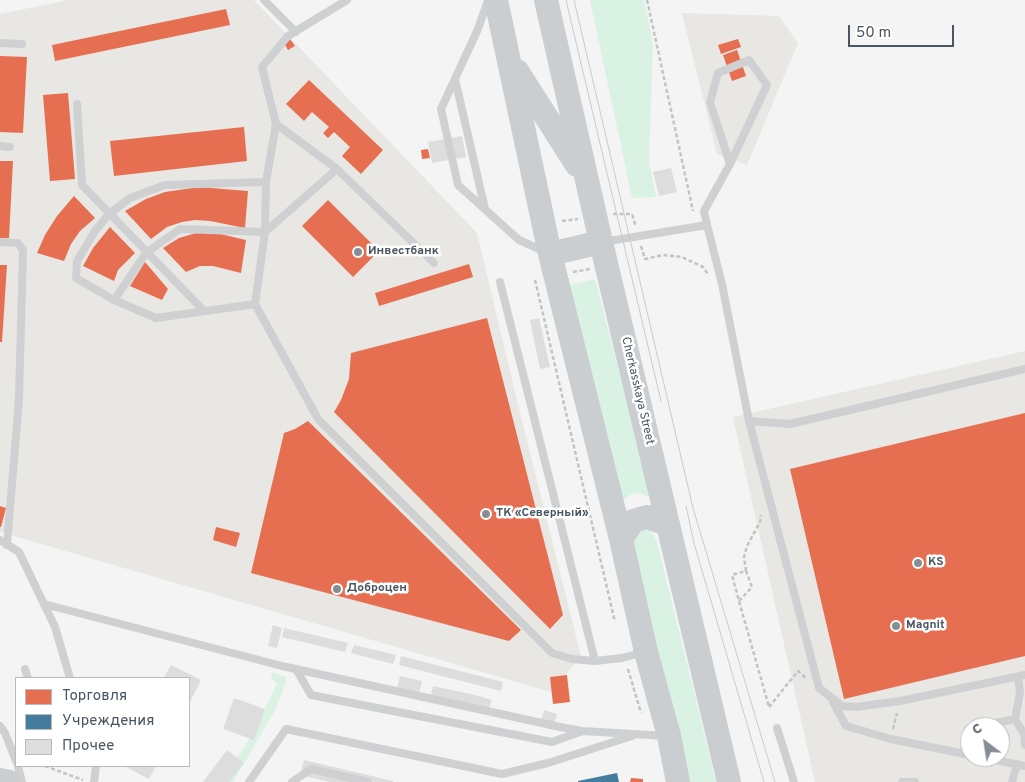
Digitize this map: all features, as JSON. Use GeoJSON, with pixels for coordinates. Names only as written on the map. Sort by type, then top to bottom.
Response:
{"type":"FeatureCollection","features":[{"type":"Feature","properties":{"kind":"main road"},"geometry":{"type":"LineString","coordinates":[[496,0],[550,254],[621,538],[646,652],[669,736],[678,782]]}},
{"type":"Feature","properties":{"kind":"main road","name":"Cherkasskaya Street"},"geometry":{"type":"LineString","coordinates":[[546,0],[601,242],[730,782]]}},
{"type":"Feature","properties":{"kind":"main road"},"geometry":{"type":"LineString","coordinates":[[508,58],[588,181]]}},
{"type":"Feature","properties":{"kind":"main road"},"geometry":{"type":"LineString","coordinates":[[550,254],[601,242]]}},
{"type":"Feature","properties":{"kind":"main road"},"geometry":{"type":"LineString","coordinates":[[621,538],[633,521],[647,517],[668,524]]}},
{"type":"Feature","properties":{"kind":"main road"},"geometry":{"type":"LineString","coordinates":[[0,780],[9,782]]}},
{"type":"Feature","properties":{"kind":"lane"},"geometry":{"type":"LineString","coordinates":[[264,0],[296,32]]}},
{"type":"Feature","properties":{"kind":"lane"},"geometry":{"type":"LineString","coordinates":[[347,0],[288,36],[262,67],[276,124],[266,182],[265,232],[256,304],[318,419],[552,653],[572,659],[595,661],[622,658],[646,652]]}},
{"type":"Feature","properties":{"kind":"lane"},"geometry":{"type":"LineString","coordinates":[[488,0],[478,29],[441,109],[458,185],[519,240],[550,254]]}},
{"type":"Feature","properties":{"kind":"lane"},"geometry":{"type":"LineString","coordinates":[[0,43],[22,44]]}},
{"type":"Feature","properties":{"kind":"lane"},"geometry":{"type":"LineString","coordinates":[[730,164],[710,102],[718,73],[749,60],[767,85],[730,164],[704,211],[722,284],[749,421],[819,688],[842,706],[856,707],[900,701],[1021,676],[1016,719],[1024,734],[1025,745]]}},
{"type":"Feature","properties":{"kind":"lane"},"geometry":{"type":"LineString","coordinates":[[455,79],[485,209]]}},
{"type":"Feature","properties":{"kind":"lane"},"geometry":{"type":"LineString","coordinates":[[77,104],[82,185],[204,311]]}},
{"type":"Feature","properties":{"kind":"lane"},"geometry":{"type":"LineString","coordinates":[[276,124],[337,169],[434,263]]}},
{"type":"Feature","properties":{"kind":"lane"},"geometry":{"type":"LineString","coordinates":[[0,146],[10,146]]}},
{"type":"Feature","properties":{"kind":"lane"},"geometry":{"type":"LineString","coordinates":[[114,300],[147,252],[180,229],[265,232],[337,169]]}},
{"type":"Feature","properties":{"kind":"lane"},"geometry":{"type":"LineString","coordinates":[[256,304],[156,318],[114,300],[76,278],[77,261],[95,231],[109,214],[130,198],[165,185],[266,182]]}},
{"type":"Feature","properties":{"kind":"lane"},"geometry":{"type":"LineString","coordinates":[[601,242],[707,225]]}},
{"type":"Feature","properties":{"kind":"lane"},"geometry":{"type":"LineString","coordinates":[[0,242],[18,243],[23,250],[19,398],[4,542],[18,552],[44,604],[55,627],[70,677]]}},
{"type":"Feature","properties":{"kind":"lane"},"geometry":{"type":"LineString","coordinates":[[500,282],[595,661]]}},
{"type":"Feature","properties":{"kind":"lane"},"geometry":{"type":"LineString","coordinates":[[749,421],[790,424],[1025,369]]}},
{"type":"Feature","properties":{"kind":"lane"},"geometry":{"type":"LineString","coordinates":[[44,604],[296,669],[582,732],[669,736]]}},
{"type":"Feature","properties":{"kind":"lane"},"geometry":{"type":"LineString","coordinates":[[25,669],[28,677]]}},
{"type":"Feature","properties":{"kind":"lane"},"geometry":{"type":"LineString","coordinates":[[296,669],[311,695],[552,742],[582,732]]}},
{"type":"Feature","properties":{"kind":"lane"},"geometry":{"type":"LineString","coordinates":[[830,698],[846,726],[891,739],[960,753]]}},
{"type":"Feature","properties":{"kind":"lane"},"geometry":{"type":"LineString","coordinates":[[1010,720],[1016,719]]}},
{"type":"Feature","properties":{"kind":"lane"},"geometry":{"type":"LineString","coordinates":[[0,726],[5,733],[15,758]]}},
{"type":"Feature","properties":{"kind":"lane"},"geometry":{"type":"LineString","coordinates":[[777,728],[794,782]]}},
{"type":"Feature","properties":{"kind":"lane"},"geometry":{"type":"LineString","coordinates":[[249,782],[286,729],[502,774],[636,735]]}},
{"type":"Feature","properties":{"kind":"lane"},"geometry":{"type":"LineString","coordinates":[[1012,782],[1021,765]]}},
{"type":"Feature","properties":{"kind":"lane"},"geometry":{"type":"LineString","coordinates":[[18,767],[22,782]]}},
{"type":"Feature","properties":{"kind":"lane"},"geometry":{"type":"LineString","coordinates":[[94,782],[96,767]]}},
{"type":"Feature","properties":{"kind":"lane"},"geometry":{"type":"LineString","coordinates":[[292,782],[311,769],[368,782]]}},
{"type":"Feature","properties":{"kind":"lane"},"geometry":{"type":"LineString","coordinates":[[902,782],[916,782]]}},
{"type":"Feature","properties":{"kind":"path"},"geometry":{"type":"LineString","coordinates":[[647,0],[696,227]]}},
{"type":"Feature","properties":{"kind":"path"},"geometry":{"type":"LineString","coordinates":[[562,220],[579,218]]}},
{"type":"Feature","properties":{"kind":"path"},"geometry":{"type":"LineString","coordinates":[[645,259],[663,255],[682,257],[703,267],[712,281]]}},
{"type":"Feature","properties":{"kind":"path"},"geometry":{"type":"LineString","coordinates":[[571,273],[594,268]]}},
{"type":"Feature","properties":{"kind":"path"},"geometry":{"type":"LineString","coordinates":[[535,280],[615,622]]}},
{"type":"Feature","properties":{"kind":"path"},"geometry":{"type":"LineString","coordinates":[[739,601],[752,587],[746,571],[744,557],[747,546],[760,522],[761,515]]}},
{"type":"Feature","properties":{"kind":"path"},"geometry":{"type":"LineString","coordinates":[[746,571],[732,575],[769,707],[798,671]]}},
{"type":"Feature","properties":{"kind":"path"},"geometry":{"type":"LineString","coordinates":[[628,668],[641,713]]}},
{"type":"Feature","properties":{"kind":"path"},"geometry":{"type":"LineString","coordinates":[[891,739],[900,701]]}},
{"type":"Feature","properties":{"kind":"path"},"geometry":{"type":"LineString","coordinates":[[47,767],[83,780]]}},
{"type":"Feature","properties":{"kind":"shaded area"},"geometry":{"type":"Polygon","coordinates":[[[68,0],[254,0],[477,233],[581,656],[551,692],[0,532],[0,14],[68,0]]]}},
{"type":"Feature","properties":{"kind":"shaded area"},"geometry":{"type":"Polygon","coordinates":[[[682,13],[779,16],[798,43],[747,165],[717,154],[682,13]]]}},
{"type":"Feature","properties":{"kind":"shaded area"},"geometry":{"type":"Polygon","coordinates":[[[1025,351],[1025,782],[815,782],[733,417],[1025,351]]]}},
{"type":"Feature","properties":{"kind":"green space"},"geometry":{"type":"Polygon","coordinates":[[[590,0],[644,0],[653,44],[649,161],[656,197],[632,198],[590,0]]]}},
{"type":"Feature","properties":{"kind":"green space"},"geometry":{"type":"Polygon","coordinates":[[[595,279],[652,498],[640,493],[630,495],[621,503],[570,285],[595,279]]]}},
{"type":"Feature","properties":{"kind":"green space"},"geometry":{"type":"Polygon","coordinates":[[[645,529],[652,532],[657,542],[716,782],[688,782],[630,543],[637,531],[645,529]]]}},
{"type":"Feature","properties":{"kind":"green space"},"geometry":{"type":"Polygon","coordinates":[[[271,672],[286,677],[286,682],[274,712],[233,782],[222,782],[248,741],[277,684],[272,679],[271,672]]]}},
{"type":"Feature","properties":{"kind":"building: Торговля"},"geometry":{"type":"Polygon","coordinates":[[[226,9],[230,25],[55,61],[52,45],[226,9]]]}},
{"type":"Feature","properties":{"kind":"building: Торговля"},"geometry":{"type":"Polygon","coordinates":[[[290,39],[295,46],[288,50],[284,43],[290,39]]]}},
{"type":"Feature","properties":{"kind":"building: Торговля"},"geometry":{"type":"Polygon","coordinates":[[[738,39],[741,47],[721,54],[718,45],[738,39]]]}},
{"type":"Feature","properties":{"kind":"building: Торговля"},"geometry":{"type":"Polygon","coordinates":[[[737,50],[746,76],[732,81],[723,55],[737,50]]]}},
{"type":"Feature","properties":{"kind":"building: Торговля"},"geometry":{"type":"Polygon","coordinates":[[[0,56],[27,57],[23,133],[0,132],[0,56]]]}},
{"type":"Feature","properties":{"kind":"building: Торговля"},"geometry":{"type":"Polygon","coordinates":[[[309,80],[383,150],[361,174],[342,156],[350,147],[334,132],[328,138],[323,133],[329,127],[312,112],[304,121],[286,104],[309,80]]]}},
{"type":"Feature","properties":{"kind":"building: Торговля"},"geometry":{"type":"Polygon","coordinates":[[[68,93],[75,179],[50,181],[43,95],[68,93]]]}},
{"type":"Feature","properties":{"kind":"building: Торговля"},"geometry":{"type":"Polygon","coordinates":[[[244,127],[247,161],[114,176],[110,141],[244,127]]]}},
{"type":"Feature","properties":{"kind":"building: Торговля"},"geometry":{"type":"Polygon","coordinates":[[[428,149],[430,158],[422,159],[421,150],[428,149]]]}},
{"type":"Feature","properties":{"kind":"building: Торговля"},"geometry":{"type":"Polygon","coordinates":[[[0,161],[13,161],[9,238],[0,238],[0,161]]]}},
{"type":"Feature","properties":{"kind":"building: Торговля"},"geometry":{"type":"Polygon","coordinates":[[[199,187],[248,191],[245,228],[195,220],[167,227],[151,239],[125,211],[146,199],[165,192],[199,187]]]}},
{"type":"Feature","properties":{"kind":"building: Торговля"},"geometry":{"type":"Polygon","coordinates":[[[74,196],[95,218],[80,231],[71,244],[64,261],[37,253],[45,235],[57,216],[74,196]]]}},
{"type":"Feature","properties":{"kind":"building: Торговля"},"geometry":{"type":"Polygon","coordinates":[[[328,200],[379,251],[353,277],[302,226],[328,200]]]}},
{"type":"Feature","properties":{"kind":"building: Торговля"},"geometry":{"type":"Polygon","coordinates":[[[110,227],[135,253],[118,270],[114,281],[83,266],[93,248],[110,227]]]}},
{"type":"Feature","properties":{"kind":"building: Торговля"},"geometry":{"type":"Polygon","coordinates":[[[196,233],[216,233],[246,240],[241,273],[213,266],[200,266],[186,272],[163,248],[179,238],[196,233]]]}},
{"type":"Feature","properties":{"kind":"building: Торговля"},"geometry":{"type":"Polygon","coordinates":[[[145,262],[168,289],[162,300],[130,286],[145,262]]]}},
{"type":"Feature","properties":{"kind":"building: Торговля"},"geometry":{"type":"Polygon","coordinates":[[[469,264],[473,277],[379,306],[375,293],[469,264]]]}},
{"type":"Feature","properties":{"kind":"building: Торговля"},"geometry":{"type":"Polygon","coordinates":[[[0,265],[7,265],[2,342],[0,342],[0,265]]]}},
{"type":"Feature","properties":{"kind":"building: Торговля","name":"ТК «Северный»"},"geometry":{"type":"Polygon","coordinates":[[[487,318],[563,615],[550,629],[334,412],[349,379],[351,353],[487,318]]]}},
{"type":"Feature","properties":{"kind":"building: Торговля","name":"KS"},"geometry":{"type":"Polygon","coordinates":[[[1025,413],[1025,656],[844,699],[790,469],[1025,413]]]}},
{"type":"Feature","properties":{"kind":"building: Торговля"},"geometry":{"type":"Polygon","coordinates":[[[308,421],[521,630],[509,641],[251,573],[284,433],[308,421]]]}},
{"type":"Feature","properties":{"kind":"building: Торговля"},"geometry":{"type":"Polygon","coordinates":[[[0,506],[6,508],[1,527],[0,527],[0,506]]]}},
{"type":"Feature","properties":{"kind":"building: Торговля"},"geometry":{"type":"Polygon","coordinates":[[[216,527],[240,533],[236,547],[213,540],[216,527]]]}},
{"type":"Feature","properties":{"kind":"building: Торговля"},"geometry":{"type":"Polygon","coordinates":[[[567,675],[570,702],[553,704],[550,677],[567,675]]]}},
{"type":"Feature","properties":{"kind":"building: Торговля"},"geometry":{"type":"Polygon","coordinates":[[[631,778],[643,779],[643,782],[630,782],[631,778]]]}},
{"type":"Feature","properties":{"kind":"building: Учреждения"},"geometry":{"type":"Polygon","coordinates":[[[617,773],[619,782],[578,782],[578,781],[617,773]]]}},
{"type":"Feature","properties":{"kind":"building: Прочее"},"geometry":{"type":"Polygon","coordinates":[[[462,136],[466,157],[432,163],[428,142],[462,136]]]}},
{"type":"Feature","properties":{"kind":"building: Прочее"},"geometry":{"type":"Polygon","coordinates":[[[671,168],[677,192],[659,196],[653,172],[671,168]]]}},
{"type":"Feature","properties":{"kind":"building: Прочее"},"geometry":{"type":"Polygon","coordinates":[[[539,318],[550,367],[540,369],[530,320],[539,318]]]}},
{"type":"Feature","properties":{"kind":"building: Прочее"},"geometry":{"type":"Polygon","coordinates":[[[273,625],[282,628],[277,648],[268,646],[273,625]]]}},
{"type":"Feature","properties":{"kind":"building: Прочее"},"geometry":{"type":"Polygon","coordinates":[[[284,628],[348,643],[345,652],[282,637],[284,628]]]}},
{"type":"Feature","properties":{"kind":"building: Прочее"},"geometry":{"type":"Polygon","coordinates":[[[354,645],[396,655],[393,664],[351,653],[354,645]]]}},
{"type":"Feature","properties":{"kind":"building: Прочее"},"geometry":{"type":"Polygon","coordinates":[[[401,656],[503,682],[501,691],[399,665],[401,656]]]}},
{"type":"Feature","properties":{"kind":"building: Прочее"},"geometry":{"type":"Polygon","coordinates":[[[171,665],[201,680],[190,702],[190,677],[165,677],[171,665]]]}},
{"type":"Feature","properties":{"kind":"building: Прочее"},"geometry":{"type":"Polygon","coordinates":[[[400,676],[422,681],[419,694],[397,689],[400,676]]]}},
{"type":"Feature","properties":{"kind":"building: Прочее"},"geometry":{"type":"Polygon","coordinates":[[[433,686],[492,700],[489,709],[430,698],[433,686]]]}},
{"type":"Feature","properties":{"kind":"building: Прочее"},"geometry":{"type":"Polygon","coordinates":[[[234,698],[265,709],[254,740],[223,729],[234,698]]]}},
{"type":"Feature","properties":{"kind":"building: Прочее"},"geometry":{"type":"Polygon","coordinates":[[[544,710],[557,714],[554,724],[541,721],[544,710]]]}},
{"type":"Feature","properties":{"kind":"building: Прочее"},"geometry":{"type":"Polygon","coordinates":[[[227,750],[244,763],[229,782],[203,782],[227,750]]]}},
{"type":"Feature","properties":{"kind":"building: Прочее"},"geometry":{"type":"Polygon","coordinates":[[[304,760],[393,782],[330,782],[300,775],[304,760]]]}},
{"type":"Feature","properties":{"kind":"building: Прочее"},"geometry":{"type":"Polygon","coordinates":[[[126,767],[155,767],[149,779],[126,767]]]}},
{"type":"Feature","properties":{"kind":"tram line"},"geometry":{"type":"LineString","coordinates":[[566,0],[661,401]]}},
{"type":"Feature","properties":{"kind":"tram line"},"geometry":{"type":"LineString","coordinates":[[574,0],[693,508],[775,782]]}},
{"type":"Feature","properties":{"kind":"tram line"},"geometry":{"type":"LineString","coordinates":[[686,506],[694,543],[764,782]]}},
{"type":"Feature","properties":{"kind":"place","name":"Инвестбанк"},"geometry":{"type":"Point","coordinates":[358,252]}},
{"type":"Feature","properties":{"kind":"place","name":"ТК «Северный»"},"geometry":{"type":"Point","coordinates":[486,514]}},
{"type":"Feature","properties":{"kind":"place","name":"KS"},"geometry":{"type":"Point","coordinates":[918,563]}},
{"type":"Feature","properties":{"kind":"place","name":"Доброцен"},"geometry":{"type":"Point","coordinates":[337,589]}},
{"type":"Feature","properties":{"kind":"place","name":"Magnit"},"geometry":{"type":"Point","coordinates":[896,626]}}]}
